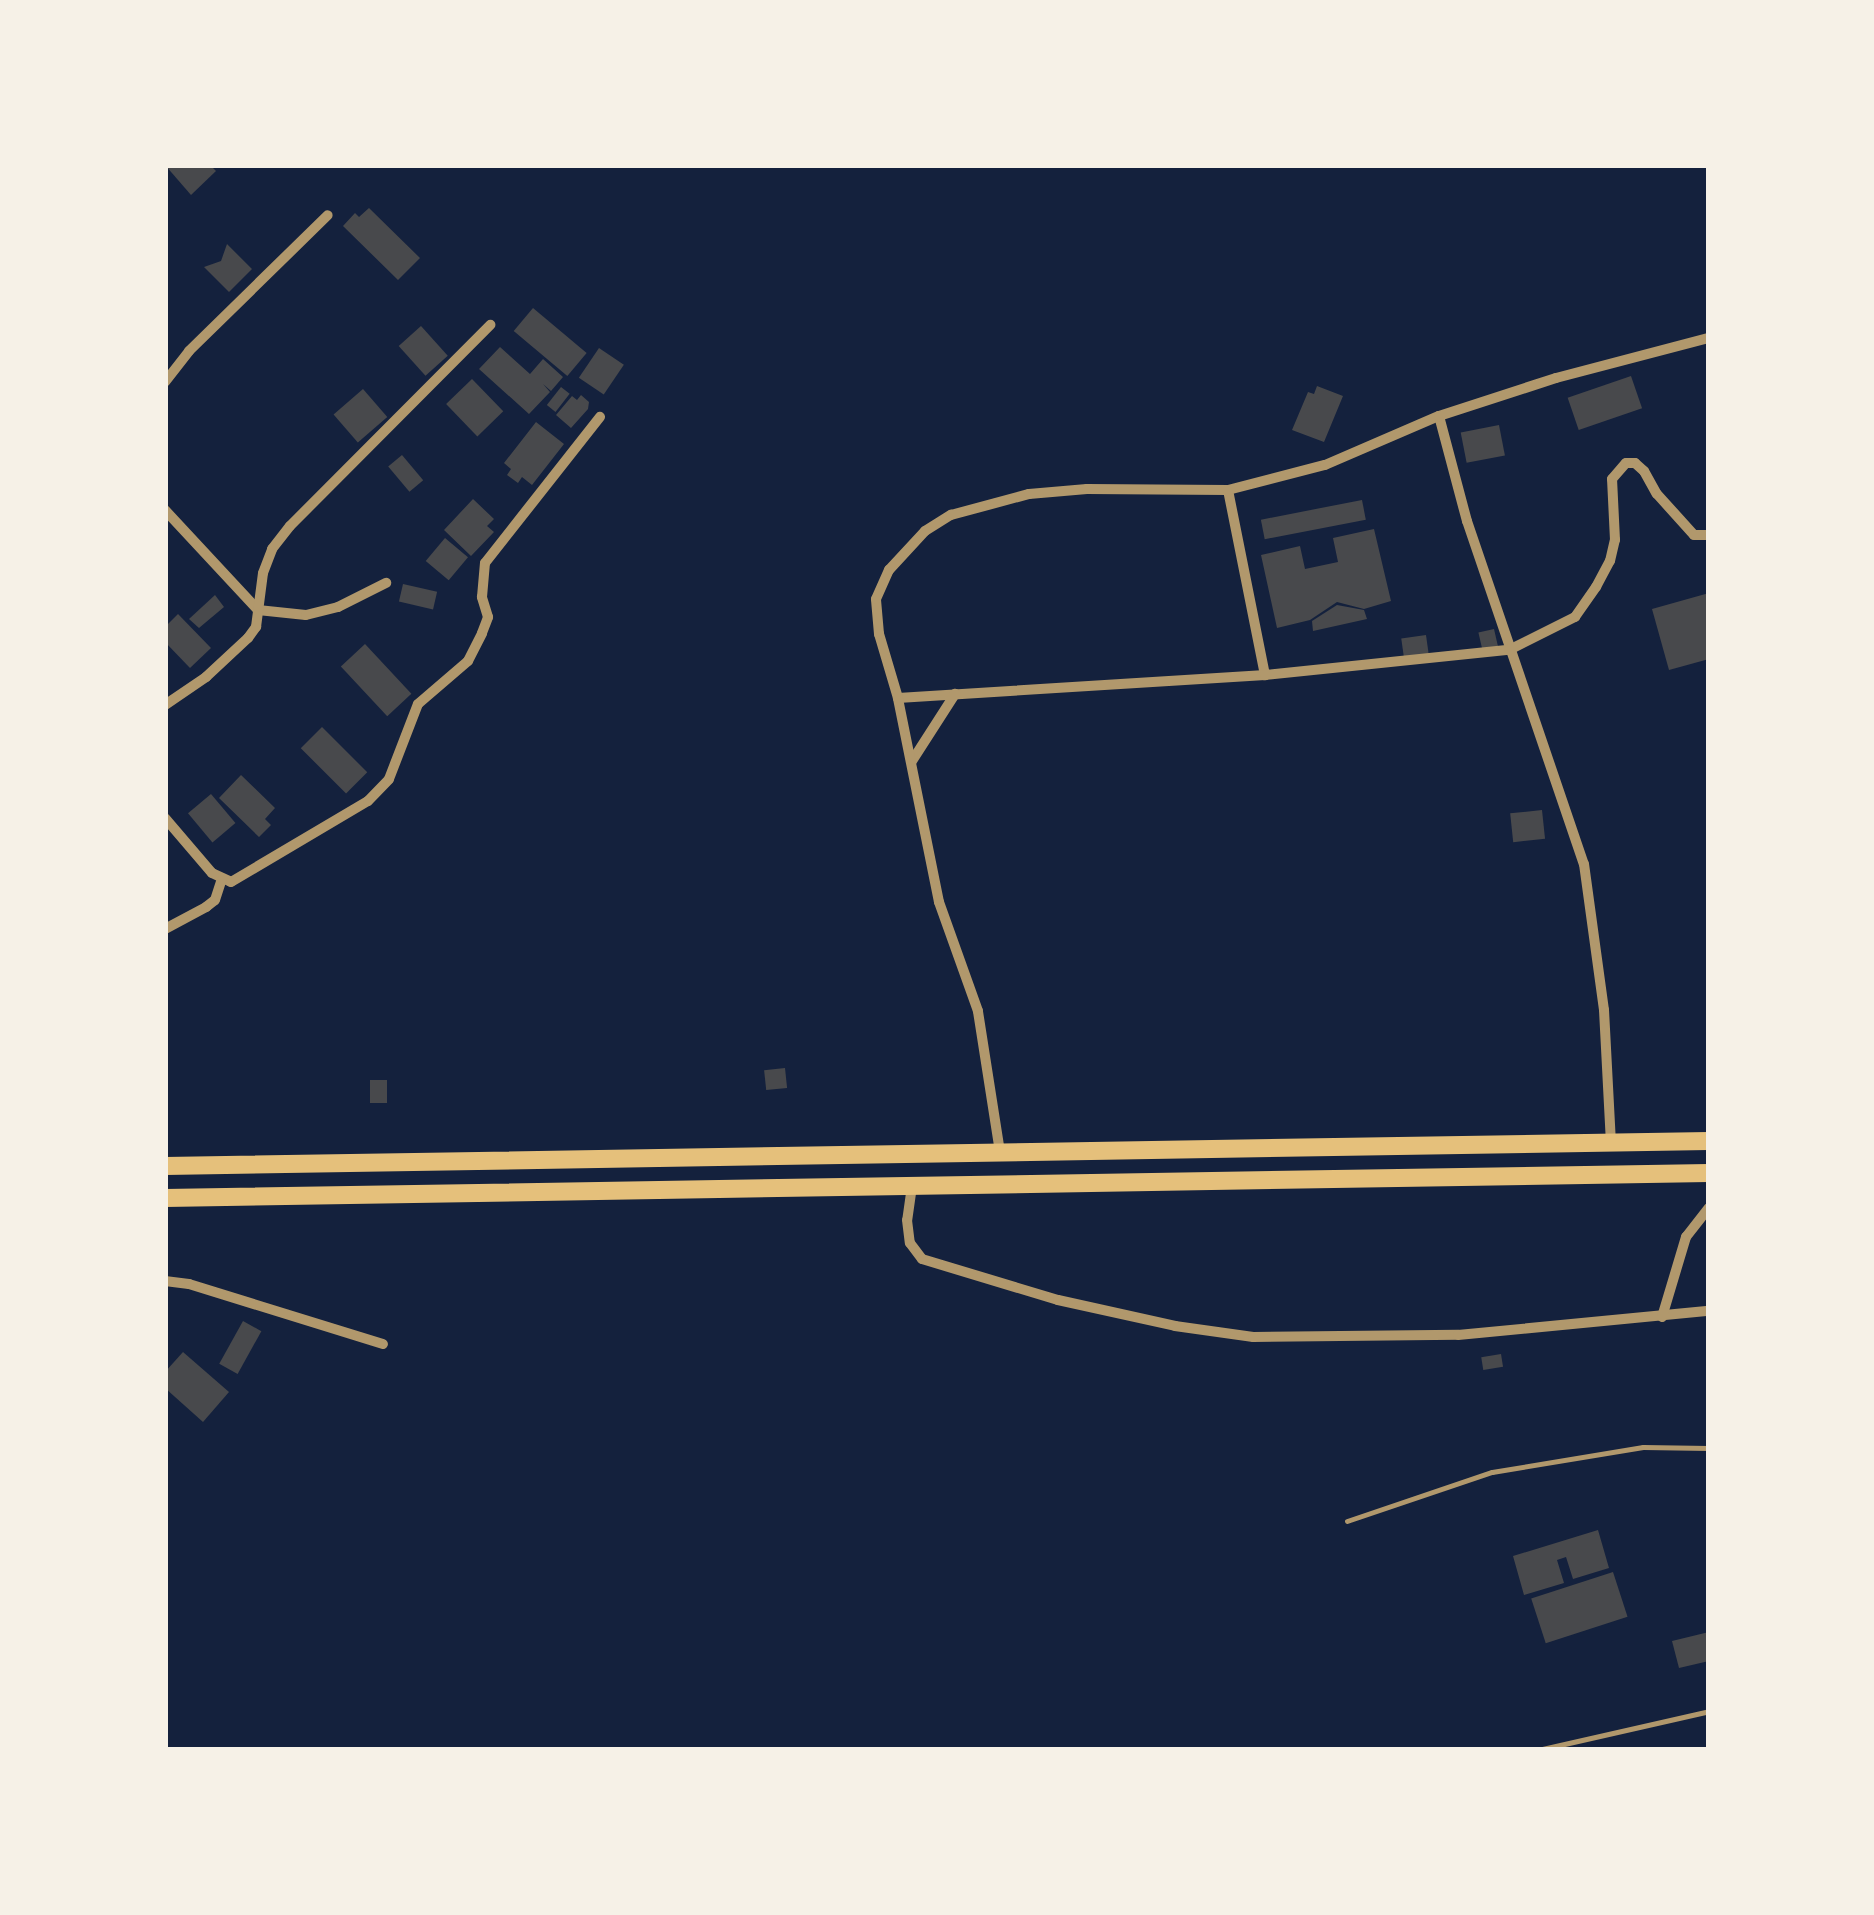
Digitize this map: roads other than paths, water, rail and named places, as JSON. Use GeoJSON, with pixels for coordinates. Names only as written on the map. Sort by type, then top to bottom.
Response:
{"type":"FeatureCollection","features":[{"type":"Feature","properties":{"kind":"highway"},"geometry":{"type":"LineString","coordinates":[[165,1166],[1709,1141]]}},
{"type":"Feature","properties":{"kind":"highway"},"geometry":{"type":"LineString","coordinates":[[165,1198],[1709,1173]]}},
{"type":"Feature","properties":{"kind":"street"},"geometry":{"type":"LineString","coordinates":[[165,382],[189,351],[328,215]]}},
{"type":"Feature","properties":{"kind":"street"},"geometry":{"type":"LineString","coordinates":[[165,704],[206,677],[256,627],[263,573],[272,549],[290,526],[490,325]]}},
{"type":"Feature","properties":{"kind":"street"},"geometry":{"type":"LineString","coordinates":[[1000,1152],[978,1011],[939,902],[898,698],[879,634],[876,599],[889,570],[951,515],[1029,494],[1086,489],[1228,490],[1325,465],[1438,416],[1556,378],[1709,338]]}},
{"type":"Feature","properties":{"kind":"street"},"geometry":{"type":"LineString","coordinates":[[165,818],[221,881],[232,882],[346,815],[388,780],[418,704],[468,661],[482,633],[488,617],[482,597],[484,563],[600,416]]}},
{"type":"Feature","properties":{"kind":"street"},"geometry":{"type":"LineString","coordinates":[[1438,416],[1508,650],[1524,679],[1584,864],[1604,1010],[1611,1142]]}},
{"type":"Feature","properties":{"kind":"street"},"geometry":{"type":"LineString","coordinates":[[898,698],[1265,675],[1508,650],[1574,617],[1596,588],[1610,561],[1614,540],[1612,479],[1626,463],[1635,463],[1644,470],[1658,494],[1694,535],[1709,535]]}},
{"type":"Feature","properties":{"kind":"street"},"geometry":{"type":"LineString","coordinates":[[1228,490],[1265,675]]}},
{"type":"Feature","properties":{"kind":"street"},"geometry":{"type":"LineString","coordinates":[[165,510],[258,610],[306,615],[338,607],[386,582]]}},
{"type":"Feature","properties":{"kind":"street"},"geometry":{"type":"LineString","coordinates":[[911,762],[954,694]]}},
{"type":"Feature","properties":{"kind":"street"},"geometry":{"type":"LineString","coordinates":[[165,929],[215,900],[221,881]]}},
{"type":"Feature","properties":{"kind":"street"},"geometry":{"type":"LineString","coordinates":[[912,1186],[907,1220],[910,1243],[922,1259],[1058,1300],[1175,1326],[1253,1337],[1458,1335],[1709,1310]]}},
{"type":"Feature","properties":{"kind":"street"},"geometry":{"type":"LineString","coordinates":[[1662,1317],[1686,1237],[1709,1208]]}},
{"type":"Feature","properties":{"kind":"street"},"geometry":{"type":"LineString","coordinates":[[165,1282],[190,1284],[382,1344]]}},
{"type":"Feature","properties":{"kind":"lane"},"geometry":{"type":"LineString","coordinates":[[1347,1521],[1492,1472],[1643,1448],[1709,1448]]}},
{"type":"Feature","properties":{"kind":"lane"},"geometry":{"type":"LineString","coordinates":[[1538,1750],[1709,1710]]}}]}
